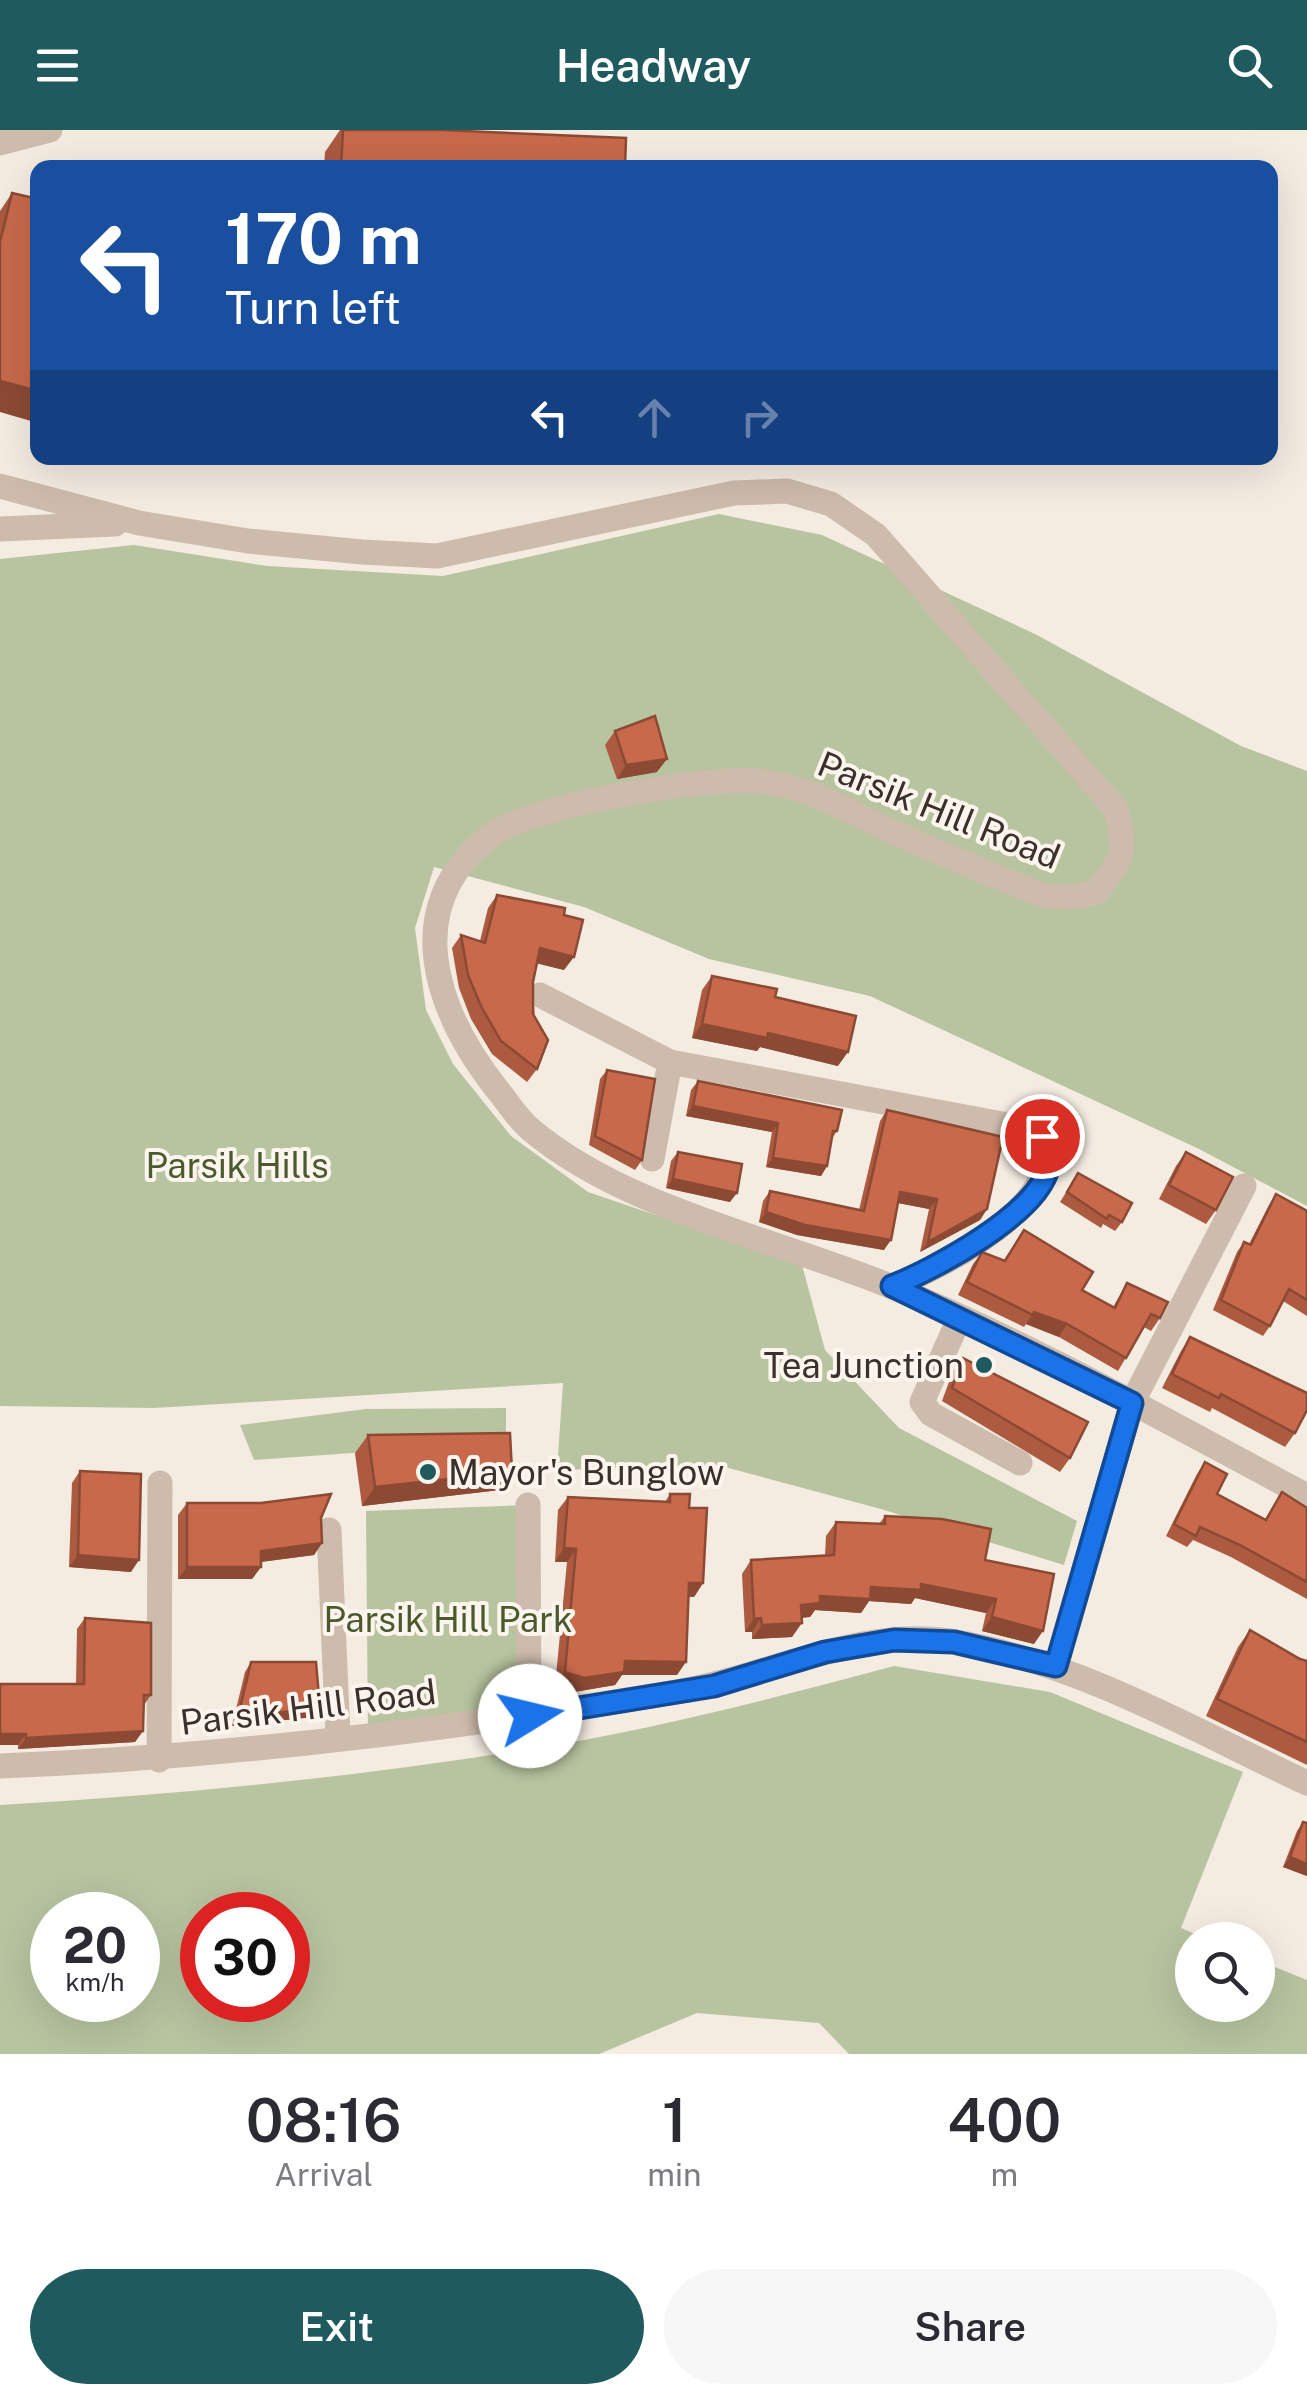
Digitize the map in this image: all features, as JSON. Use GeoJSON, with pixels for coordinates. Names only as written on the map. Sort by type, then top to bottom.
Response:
{"type":"FeatureCollection","features":[{"type":"Feature","properties":{"kind":"street"},"geometry":{"type":"LineString","coordinates":[[0,144],[50,130]]}},
{"type":"Feature","properties":{"kind":"street","name":"Parsik Hill Road"},"geometry":{"type":"LineString","coordinates":[[0,486],[139,523],[248,540],[437,556],[734,493],[788,491],[831,504],[876,535],[1115,808],[1123,834],[1119,864],[1096,892],[1066,898],[1042,895],[825,798],[763,782],[712,780],[576,804],[492,833],[452,874],[432,933],[442,999],[469,1053],[527,1127],[599,1179],[892,1286],[1305,1489]]}},
{"type":"Feature","properties":{"kind":"street"},"geometry":{"type":"LineString","coordinates":[[0,530],[139,523]]}},
{"type":"Feature","properties":{"kind":"street"},"geometry":{"type":"LineString","coordinates":[[540,995],[670,1062],[1029,1129],[1042,1136],[1048,1168],[1040,1184],[1007,1218],[962,1253],[892,1286]]}},
{"type":"Feature","properties":{"kind":"street"},"geometry":{"type":"LineString","coordinates":[[652,1159],[670,1062]]}},
{"type":"Feature","properties":{"kind":"street"},"geometry":{"type":"LineString","coordinates":[[1056,1666],[1132,1403],[1244,1186]]}},
{"type":"Feature","properties":{"kind":"street"},"geometry":{"type":"LineString","coordinates":[[959,1319],[922,1402],[931,1414],[1020,1462]]}},
{"type":"Feature","properties":{"kind":"street"},"geometry":{"type":"LineString","coordinates":[[160,1484],[160,1760]]}},
{"type":"Feature","properties":{"kind":"street"},"geometry":{"type":"LineString","coordinates":[[528,1505],[530,1716]]}},
{"type":"Feature","properties":{"kind":"street"},"geometry":{"type":"LineString","coordinates":[[329,1530],[338,1738]]}},
{"type":"Feature","properties":{"kind":"street","name":"Parsik Hill Road"},"geometry":{"type":"LineString","coordinates":[[0,1766],[160,1760],[530,1716],[714,1686],[825,1652],[894,1640],[954,1642],[1056,1666],[1307,1783]]}},
{"type":"Feature","properties":{"kind":"green space","name":"Parsik Hills"},"geometry":{"type":"Polygon","coordinates":[[[719,514],[822,535],[1035,634],[1241,746],[1307,771],[1307,1206],[1199,1149],[870,996],[709,959],[584,907],[434,867],[415,928],[426,1010],[453,1064],[511,1136],[588,1192],[802,1265],[825,1350],[899,1428],[1077,1521],[1064,1565],[881,1509],[721,1466],[557,1470],[563,1383],[154,1408],[0,1406],[0,559],[134,545],[267,566],[443,576],[719,514]]]}},
{"type":"Feature","properties":{"kind":"green space"},"geometry":{"type":"Polygon","coordinates":[[[506,1408],[506,1442],[254,1460],[240,1425],[366,1409],[506,1408]]]}},
{"type":"Feature","properties":{"kind":"green space","name":"Parsik Hill Park"},"geometry":{"type":"Polygon","coordinates":[[[528,1505],[529,1716],[368,1734],[366,1511],[528,1505]]]}},
{"type":"Feature","properties":{"kind":"green space"},"geometry":{"type":"Polygon","coordinates":[[[894,1666],[1050,1692],[1243,1772],[1183,1922],[1175,1922],[1175,2022],[1275,2022],[1275,1967],[1307,1980],[1307,2054],[849,2054],[819,2023],[697,2013],[599,2054],[0,2054],[0,1805],[266,1784],[398,1768],[622,1733],[894,1666]]]}},
{"type":"Feature","properties":{"kind":"building"},"geometry":{"type":"Polygon","coordinates":[[[343,130],[626,138],[625,160],[341,160],[343,130]]]}},
{"type":"Feature","properties":{"kind":"building"},"geometry":{"type":"Polygon","coordinates":[[[12,193],[30,197],[30,389],[0,381],[0,242],[12,193]]]}},
{"type":"Feature","properties":{"kind":"building"},"geometry":{"type":"Polygon","coordinates":[[[655,716],[667,759],[626,765],[615,731],[655,716]]]}},
{"type":"Feature","properties":{"kind":"building"},"geometry":{"type":"Polygon","coordinates":[[[497,895],[565,908],[564,915],[583,920],[574,957],[540,948],[533,982],[533,1014],[548,1040],[537,1069],[501,1041],[468,975],[461,935],[485,943],[497,895]]]}},
{"type":"Feature","properties":{"kind":"building"},"geometry":{"type":"Polygon","coordinates":[[[712,976],[777,989],[775,997],[856,1016],[848,1052],[768,1033],[767,1038],[702,1024],[712,976]]]}},
{"type":"Feature","properties":{"kind":"building"},"geometry":{"type":"Polygon","coordinates":[[[607,1070],[655,1079],[642,1160],[595,1136],[607,1070]]]}},
{"type":"Feature","properties":{"kind":"building"},"geometry":{"type":"Polygon","coordinates":[[[698,1081],[842,1110],[837,1131],[833,1131],[827,1166],[773,1158],[778,1123],[693,1106],[698,1081]]]}},
{"type":"Feature","properties":{"kind":"building"},"geometry":{"type":"Polygon","coordinates":[[[887,1110],[1003,1137],[987,1209],[928,1242],[937,1199],[900,1192],[891,1240],[805,1225],[766,1212],[770,1191],[864,1211],[887,1110]]]}},
{"type":"Feature","properties":{"kind":"building"},"geometry":{"type":"Polygon","coordinates":[[[678,1152],[742,1164],[737,1193],[673,1179],[678,1152]]]}},
{"type":"Feature","properties":{"kind":"building"},"geometry":{"type":"Polygon","coordinates":[[[1186,1152],[1233,1177],[1216,1210],[1169,1185],[1186,1152]]]}},
{"type":"Feature","properties":{"kind":"building"},"geometry":{"type":"Polygon","coordinates":[[[1078,1173],[1132,1203],[1122,1222],[1109,1215],[1107,1219],[1067,1192],[1078,1173]]]}},
{"type":"Feature","properties":{"kind":"building"},"geometry":{"type":"Polygon","coordinates":[[[1276,1194],[1307,1211],[1307,1300],[1289,1289],[1270,1326],[1221,1300],[1244,1242],[1251,1245],[1276,1194]]]}},
{"type":"Feature","properties":{"kind":"building"},"geometry":{"type":"Polygon","coordinates":[[[1024,1230],[1093,1272],[1082,1290],[1115,1308],[1127,1283],[1168,1302],[1160,1318],[1151,1314],[1126,1358],[1067,1324],[1034,1312],[1033,1315],[967,1282],[982,1252],[1005,1261],[1024,1230]]]}},
{"type":"Feature","properties":{"kind":"building"},"geometry":{"type":"Polygon","coordinates":[[[1190,1337],[1307,1393],[1307,1410],[1295,1433],[1221,1394],[1219,1398],[1172,1374],[1190,1337]]]}},
{"type":"Feature","properties":{"kind":"building"},"geometry":{"type":"Polygon","coordinates":[[[963,1358],[1088,1422],[1070,1458],[952,1388],[963,1358]]]}},
{"type":"Feature","properties":{"kind":"building"},"geometry":{"type":"Polygon","coordinates":[[[510,1433],[512,1472],[375,1487],[368,1435],[510,1433]]]}},
{"type":"Feature","properties":{"kind":"building"},"geometry":{"type":"Polygon","coordinates":[[[1205,1462],[1227,1474],[1217,1494],[1266,1520],[1282,1492],[1307,1508],[1307,1582],[1200,1527],[1196,1536],[1174,1524],[1205,1462]]]}},
{"type":"Feature","properties":{"kind":"building"},"geometry":{"type":"Polygon","coordinates":[[[80,1471],[141,1474],[139,1560],[78,1555],[80,1471]]]}},
{"type":"Feature","properties":{"kind":"building"},"geometry":{"type":"Polygon","coordinates":[[[331,1494],[321,1518],[322,1543],[261,1551],[261,1567],[187,1567],[187,1503],[261,1503],[331,1494]]]}},
{"type":"Feature","properties":{"kind":"building"},"geometry":{"type":"Polygon","coordinates":[[[670,1494],[690,1494],[689,1508],[707,1508],[703,1583],[689,1583],[686,1662],[625,1661],[624,1672],[584,1678],[565,1672],[576,1549],[564,1548],[568,1497],[670,1502],[670,1494]]]}},
{"type":"Feature","properties":{"kind":"building"},"geometry":{"type":"Polygon","coordinates":[[[885,1516],[942,1519],[991,1529],[985,1560],[1054,1574],[1043,1631],[992,1617],[996,1599],[921,1584],[921,1590],[871,1587],[870,1599],[820,1596],[820,1603],[801,1605],[802,1623],[762,1625],[761,1618],[754,1619],[751,1560],[834,1555],[836,1522],[885,1524],[885,1516]]]}},
{"type":"Feature","properties":{"kind":"building"},"geometry":{"type":"Polygon","coordinates":[[[85,1618],[151,1623],[151,1695],[144,1695],[143,1731],[26,1738],[26,1734],[0,1734],[0,1684],[84,1684],[85,1618]]]}},
{"type":"Feature","properties":{"kind":"building"},"geometry":{"type":"Polygon","coordinates":[[[1250,1630],[1307,1661],[1307,1742],[1217,1699],[1250,1630]]]}},
{"type":"Feature","properties":{"kind":"building"},"geometry":{"type":"Polygon","coordinates":[[[251,1662],[316,1662],[320,1708],[238,1717],[251,1662]]]}},
{"type":"Feature","properties":{"kind":"building"},"geometry":{"type":"Polygon","coordinates":[[[1303,1822],[1307,1823],[1307,1864],[1290,1857],[1303,1822]]]}},
{"type":"Feature","properties":{"kind":"place","name":"Tea Junction"},"geometry":{"type":"Point","coordinates":[984,1365]}},
{"type":"Feature","properties":{"kind":"place","name":"Mayor's Bunglow"},"geometry":{"type":"Point","coordinates":[428,1472]}},
{"type":"Feature","properties":{"kind":"route"},"geometry":{"type":"LineString","coordinates":[[530,1716],[714,1686],[825,1652],[894,1640],[954,1642],[1056,1666],[1132,1403],[892,1286],[962,1253],[1007,1218],[1040,1184],[1048,1168],[1048,1150],[1042,1136]]}}]}
